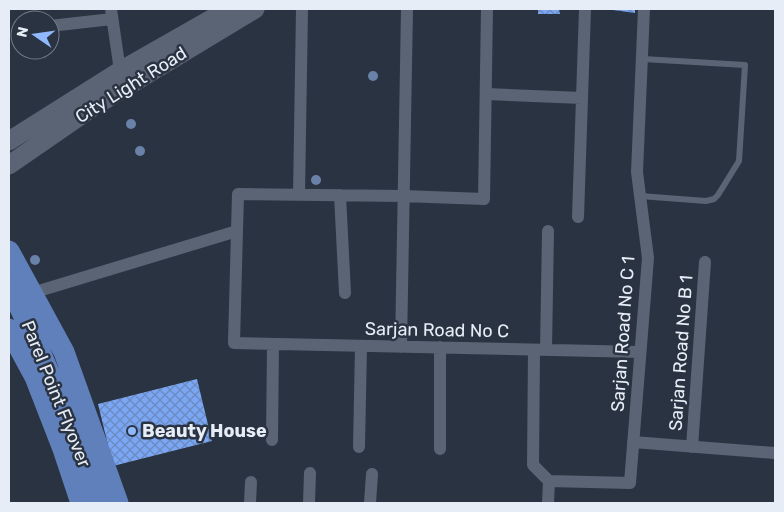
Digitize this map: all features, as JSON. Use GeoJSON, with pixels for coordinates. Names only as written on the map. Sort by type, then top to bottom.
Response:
{"type":"FeatureCollection","features":[{"type":"Feature","properties":{"kind":"main road"},"geometry":{"type":"LineString","coordinates":[[9,141],[120,71],[228,9]]}},
{"type":"Feature","properties":{"kind":"main road","name":"City Light Road"},"geometry":{"type":"LineString","coordinates":[[9,164],[96,105],[255,9]]}},
{"type":"Feature","properties":{"kind":"main road"},"geometry":{"type":"LineString","coordinates":[[9,251],[64,352],[118,503]]}},
{"type":"Feature","properties":{"kind":"main road","name":"Parel Point Flyover"},"geometry":{"type":"LineString","coordinates":[[9,286],[32,332],[73,431],[99,503]]}},
{"type":"Feature","properties":{"kind":"main road","name":"Parel Point Flyover"},"geometry":{"type":"LineString","coordinates":[[9,329],[34,377],[63,449],[80,503]]}},
{"type":"Feature","properties":{"kind":"main road"},"geometry":{"type":"LineString","coordinates":[[9,344],[38,408],[72,503]]}},
{"type":"Feature","properties":{"kind":"street"},"geometry":{"type":"LineString","coordinates":[[299,195],[302,9]]}},
{"type":"Feature","properties":{"kind":"street"},"geometry":{"type":"LineString","coordinates":[[401,347],[407,9]]}},
{"type":"Feature","properties":{"kind":"street"},"geometry":{"type":"LineString","coordinates":[[32,293],[237,231],[238,194],[484,199],[487,9]]}},
{"type":"Feature","properties":{"kind":"street"},"geometry":{"type":"LineString","coordinates":[[578,217],[585,9]]}},
{"type":"Feature","properties":{"kind":"street","name":"Sarjan Road No C 1"},"geometry":{"type":"LineString","coordinates":[[549,481],[630,483],[648,258],[637,172],[644,9]]}},
{"type":"Feature","properties":{"kind":"street"},"geometry":{"type":"LineString","coordinates":[[60,24],[112,14],[120,71]]}},
{"type":"Feature","properties":{"kind":"street"},"geometry":{"type":"LineString","coordinates":[[486,94],[582,98]]}},
{"type":"Feature","properties":{"kind":"street"},"geometry":{"type":"LineString","coordinates":[[340,195],[345,293]]}},
{"type":"Feature","properties":{"kind":"street","name":"Sarjan Road No C"},"geometry":{"type":"LineString","coordinates":[[237,231],[234,343],[640,352]]}},
{"type":"Feature","properties":{"kind":"street"},"geometry":{"type":"LineString","coordinates":[[548,231],[533,466],[549,481],[548,503]]}},
{"type":"Feature","properties":{"kind":"street","name":"Sarjan Road No B 1"},"geometry":{"type":"LineString","coordinates":[[692,447],[705,262]]}},
{"type":"Feature","properties":{"kind":"street"},"geometry":{"type":"LineString","coordinates":[[272,440],[273,344]]}},
{"type":"Feature","properties":{"kind":"street"},"geometry":{"type":"LineString","coordinates":[[360,447],[361,346]]}},
{"type":"Feature","properties":{"kind":"street"},"geometry":{"type":"LineString","coordinates":[[440,347],[440,448]]}},
{"type":"Feature","properties":{"kind":"street"},"geometry":{"type":"LineString","coordinates":[[633,442],[775,453]]}},
{"type":"Feature","properties":{"kind":"street"},"geometry":{"type":"LineString","coordinates":[[309,503],[310,473]]}},
{"type":"Feature","properties":{"kind":"street"},"geometry":{"type":"LineString","coordinates":[[370,503],[372,474]]}},
{"type":"Feature","properties":{"kind":"street"},"geometry":{"type":"LineString","coordinates":[[250,503],[251,482]]}},
{"type":"Feature","properties":{"kind":"lane"},"geometry":{"type":"LineString","coordinates":[[640,196],[706,201],[718,196],[739,161],[745,65],[643,59]]}},
{"type":"Feature","properties":{"kind":"building"},"geometry":{"type":"Polygon","coordinates":[[[538,9],[559,9],[560,14],[538,14],[538,9]]]}},
{"type":"Feature","properties":{"kind":"building"},"geometry":{"type":"Polygon","coordinates":[[[635,9],[635,13],[613,10],[635,9]]]}},
{"type":"Feature","properties":{"kind":"building"},"geometry":{"type":"Polygon","coordinates":[[[197,379],[212,441],[113,466],[98,404],[197,379]]]}},
{"type":"Feature","properties":{"kind":"place","name":"Beauty House"},"geometry":{"type":"Point","coordinates":[132,431]}}]}
